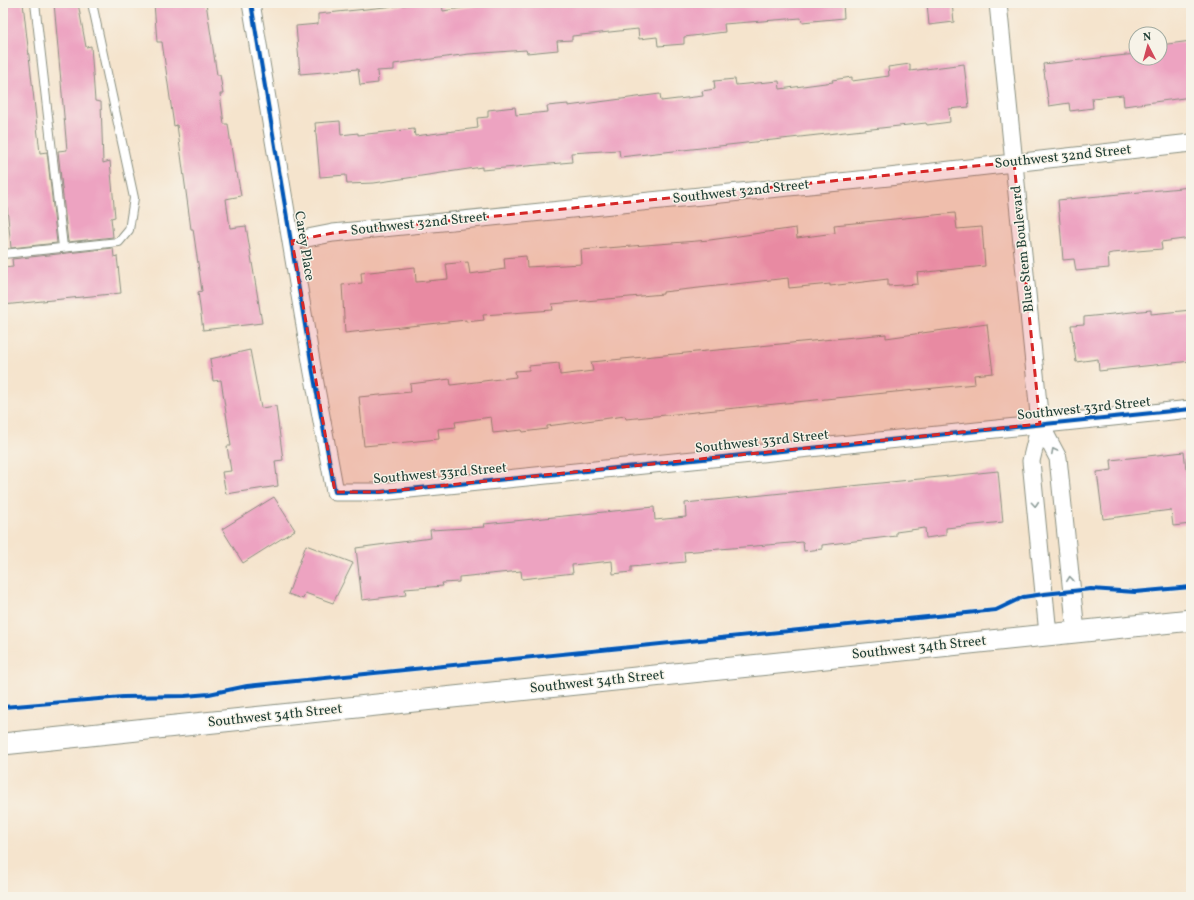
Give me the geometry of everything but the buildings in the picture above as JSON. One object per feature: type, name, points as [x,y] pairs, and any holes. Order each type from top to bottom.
[{"type":"street","name":"Carey Place","points":[[251,3],[325,444],[335,492]]},
{"type":"street","name":"Blue Stem Boulevard","points":[[998,3],[1040,424],[1031,461],[1048,634]]},
{"type":"street","name":"Southwest 32nd Street","points":[[292,241],[333,233],[874,178],[1191,143]]},
{"type":"street","name":"Southwest 33rd Street","points":[[335,492],[380,492],[1191,409]]},
{"type":"street","name":"Blue Stem Boulevard","points":[[1040,424],[1058,458],[1076,632]]},
{"type":"street","name":"Southwest 34th Street","points":[[3,744],[1191,620]]},
{"type":"lane","points":[[35,3],[63,248]]},
{"type":"lane","points":[[3,254],[119,242],[129,230],[134,198],[92,3]]},
{"type":"highlighted area","points":[[1014,162],[1040,424],[380,492],[335,492],[292,241],[333,233]]},
{"type":"cycle path","points":[[251,3],[312,367],[335,492],[380,492],[1191,409]]},
{"type":"cycle path","points":[[3,707],[123,697],[209,694],[247,686],[996,610],[1023,597],[1091,589],[1135,592],[1191,587]]}]
